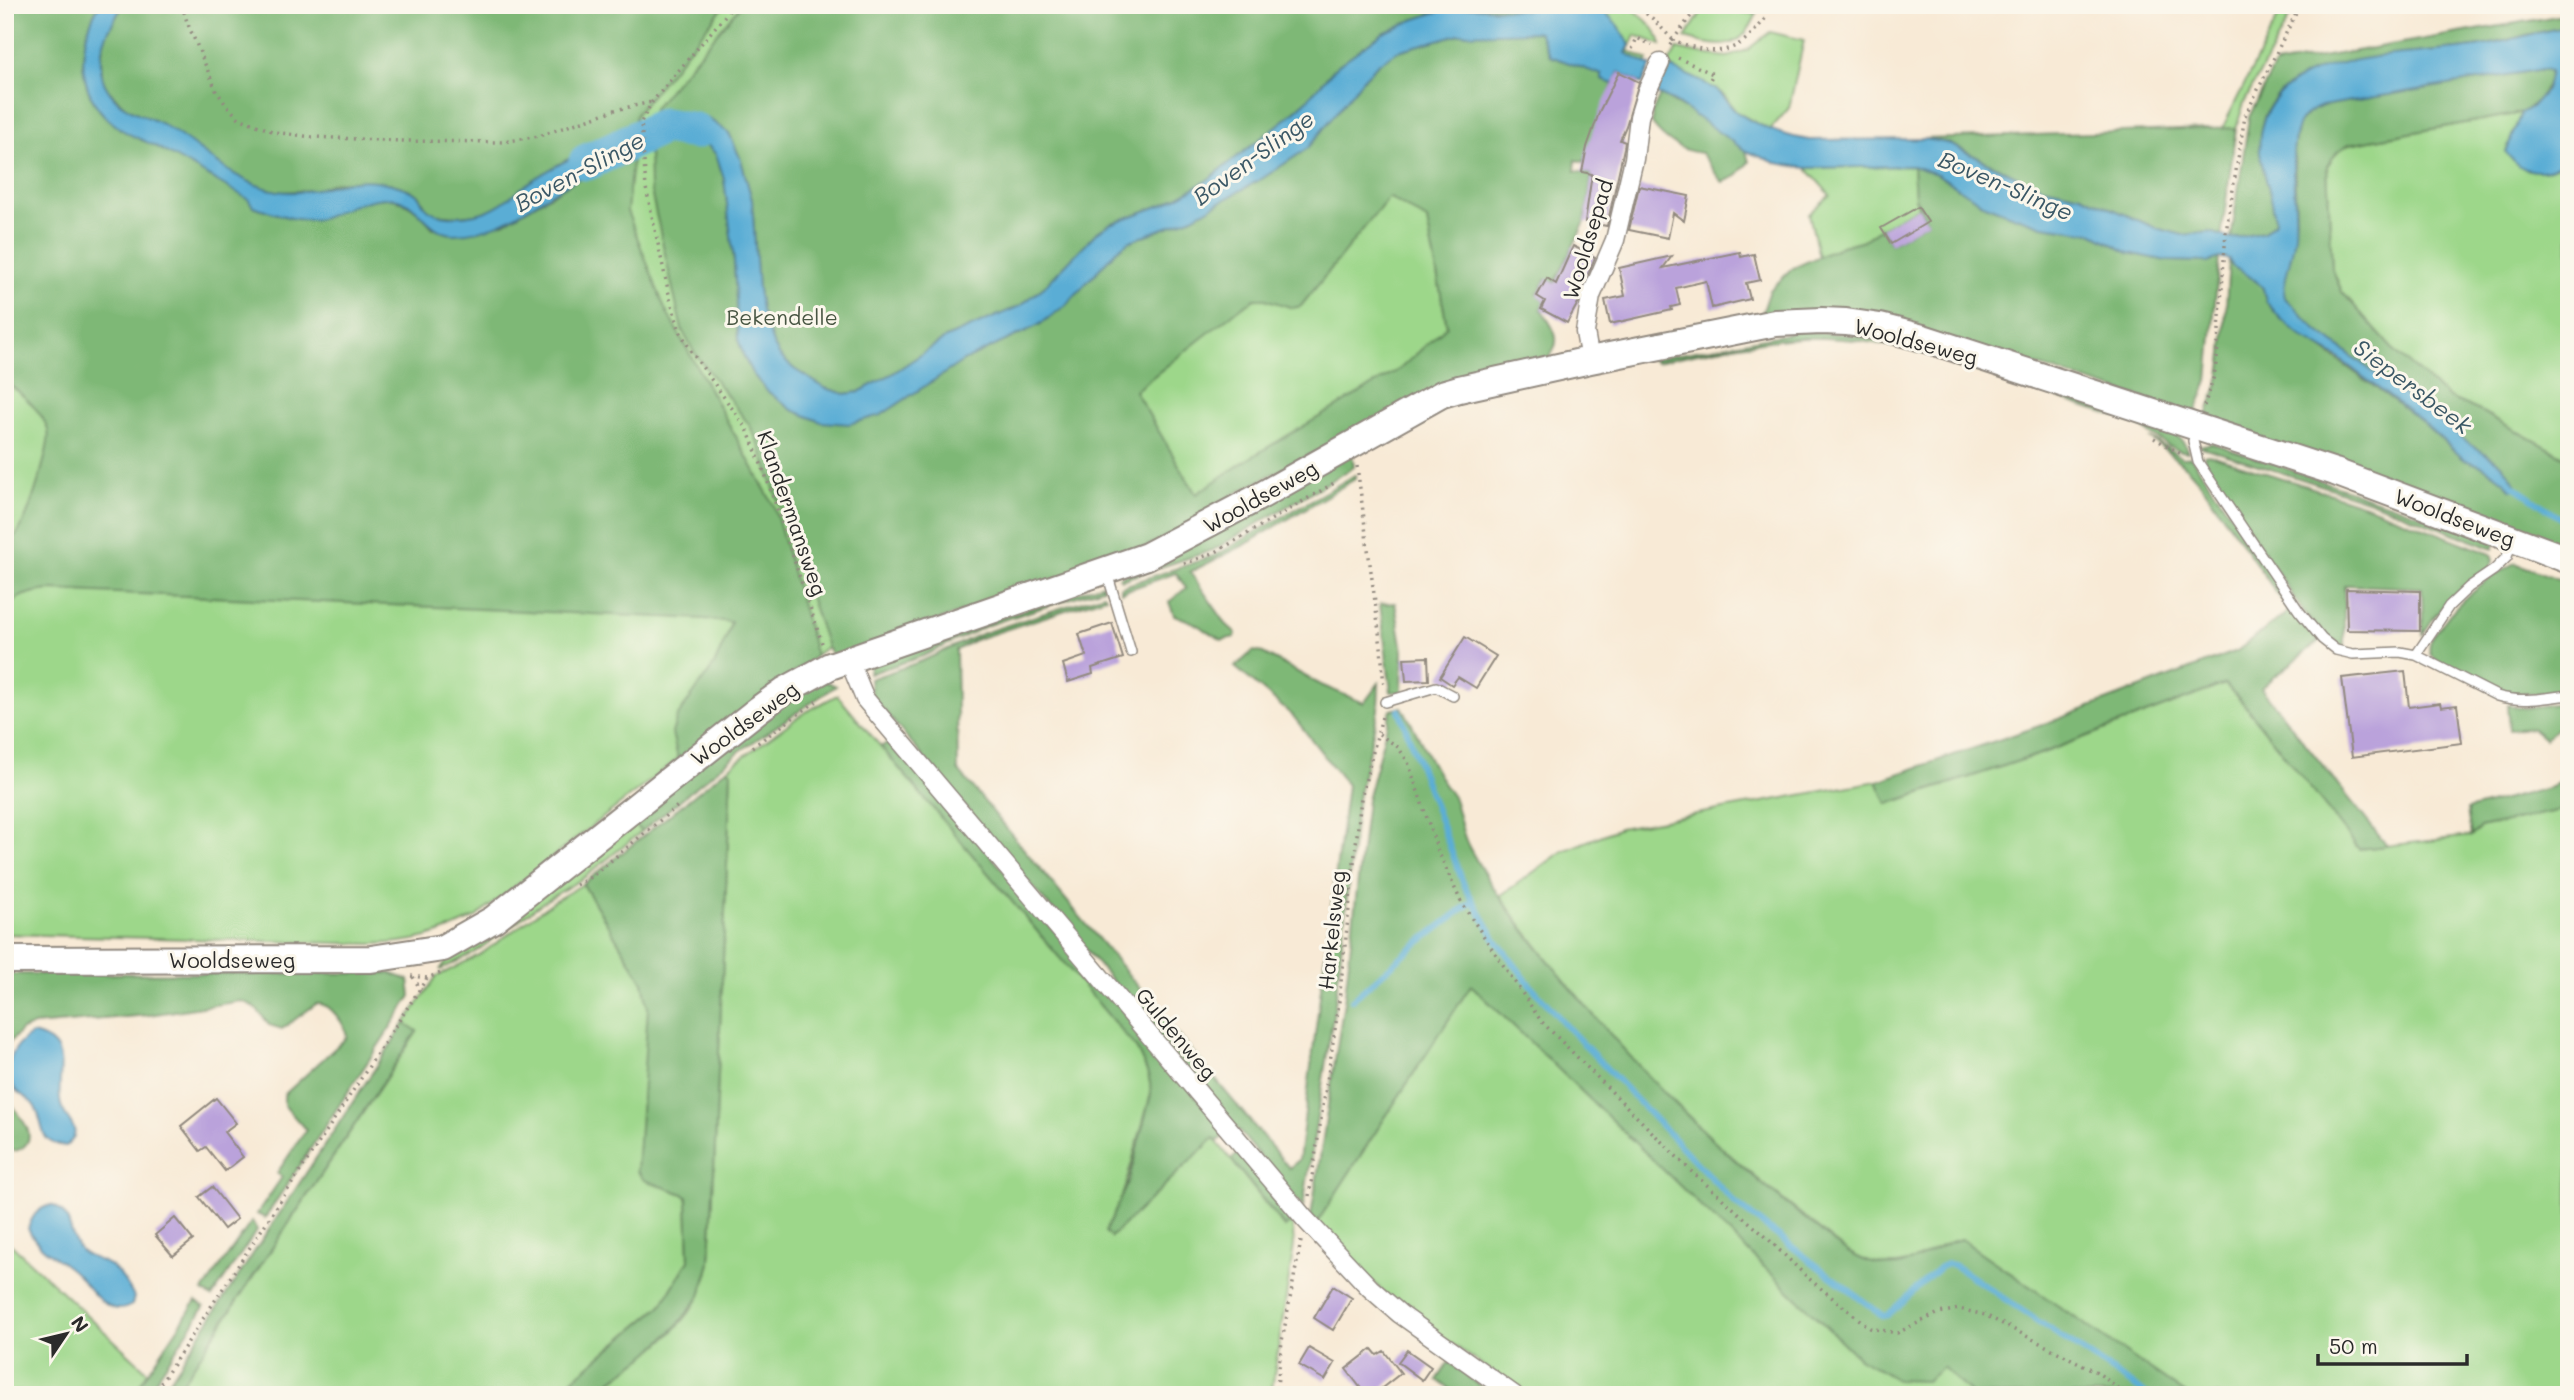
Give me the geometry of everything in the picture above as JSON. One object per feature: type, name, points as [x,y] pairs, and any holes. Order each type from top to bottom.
[{"type":"main road","name":"Wooldseweg","points":[[5,960],[371,959],[443,948],[494,919],[784,691],[839,663],[1106,571],[1170,545],[1442,394],[1590,359],[1775,323],[1846,322],[1923,338],[2196,441],[2335,472],[2569,560]]},
{"type":"street","name":"Wooldsepad","points":[[1590,359],[1585,332],[1591,296],[1615,240],[1634,159],[1639,117],[1660,63]]},
{"type":"street","name":"Guldenweg","points":[[839,663],[865,699],[1305,1219],[1370,1288],[1400,1314],[1514,1395]]},
{"type":"lane","points":[[2196,441],[2198,462],[2299,611],[2322,639],[2336,650],[2353,654],[2400,652],[2416,655],[2497,696],[2510,699],[2527,701],[2569,695]]},
{"type":"lane","points":[[2416,655],[2449,606],[2507,557],[2512,539]]},
{"type":"lane","points":[[1106,571],[1113,587],[1130,652]]},
{"type":"lane","points":[[1385,702],[1436,687],[1454,696]]},
{"type":"path","points":[[182,5],[206,67],[226,105],[239,118],[274,132],[312,137],[503,142],[539,136],[615,110],[652,102]]},
{"type":"path","name":"Klandermansweg","points":[[734,5],[652,102],[641,122],[642,155],[653,224],[680,331],[692,353],[747,429],[767,479],[797,573],[839,663]]},
{"type":"path","points":[[1635,5],[1673,40],[1692,47],[1726,51],[1740,46],[1752,36],[1768,15]]},
{"type":"path","points":[[1660,63],[1699,5]]},
{"type":"path","points":[[2149,435],[2179,454],[2196,441],[2214,376],[2226,232],[2245,116],[2300,5]]},
{"type":"path","name":"Harkelsweg","points":[[1276,1395],[1282,1341],[1305,1219],[1338,1010],[1361,799],[1385,702],[1381,647],[1358,470]]},
{"type":"path","points":[[1379,734],[1398,747],[1408,762],[1438,851],[1462,904],[1541,1021],[1692,1171],[1808,1278],[1870,1328],[1897,1333],[1939,1313],[1959,1309],[1985,1315],[2097,1372],[2126,1395]]},
{"type":"path","points":[[153,1395],[427,978]]},
{"type":"green space","name":"Bekendelle","points":[[5,5],[1627,5],[1653,28],[1661,45],[1635,35],[1629,51],[1648,60],[1640,76],[1306,149],[1427,220],[1447,326],[1400,369],[1245,461],[1197,494],[840,637],[720,726],[476,917],[426,937],[372,944],[5,934]]},
{"type":"green space","points":[[5,5],[99,5],[86,38],[84,72],[95,103],[106,117],[126,132],[249,199],[253,206],[287,216],[322,218],[342,208],[382,198],[402,201],[433,228],[504,223],[576,180],[633,152],[627,211],[665,309],[774,506],[816,656],[678,759],[672,733],[677,717],[714,665],[731,622],[49,590],[18,598],[5,612],[5,542],[17,534],[27,513],[43,465],[48,430],[30,403],[5,381]]},
{"type":"green space","points":[[123,5],[725,5],[636,114],[632,131],[627,130],[563,162],[497,207],[478,214],[457,216],[434,214],[425,207],[420,196],[389,183],[336,182],[315,190],[281,192],[262,188],[228,172],[162,124],[126,108],[107,89],[102,78],[101,57],[105,37]]},
{"type":"green space","points":[[741,5],[1540,5],[1539,8],[1523,10],[1469,7],[1443,10],[1383,33],[1337,66],[1287,118],[1205,182],[1167,203],[1110,224],[1096,233],[1044,287],[1020,306],[946,338],[892,374],[859,392],[845,394],[825,388],[794,369],[780,356],[773,344],[761,310],[752,200],[741,160],[729,133],[706,117],[671,119],[648,127],[649,117],[655,106]]},
{"type":"green space","points":[[2284,5],[2296,5],[2244,103],[2236,128],[2222,129]]},
{"type":"green space","points":[[1703,10],[1757,13],[1751,26],[1737,41],[1719,45],[1685,38]]},
{"type":"green space","points":[[2569,14],[2569,27],[2486,45],[2356,61],[2322,69],[2293,83],[2272,102],[2261,129],[2261,153],[2275,222],[2264,232],[2231,239],[2249,117],[2275,65]]},
{"type":"green space","points":[[1539,31],[1550,56],[1603,75],[1613,84],[1584,162],[1576,160],[1575,171],[1592,174],[1585,222],[1555,283],[1546,279],[1537,295],[1545,301],[1541,309],[1550,322],[1556,340],[1547,359],[1451,381],[1217,503],[1209,514],[1144,548],[833,657],[827,647],[760,447],[750,426],[694,352],[682,330],[650,187],[649,149],[661,142],[685,135],[701,139],[716,154],[724,179],[734,261],[738,339],[752,373],[766,390],[792,410],[881,415],[963,361],[1039,325],[1066,305],[1115,252],[1128,242],[1193,217],[1263,178],[1308,148],[1378,64],[1398,51],[1459,34]],"holes":[[[1389,197],[1427,220],[1447,326],[1400,369],[1245,461],[1196,494],[1135,391],[1255,299],[1265,299],[1293,308],[1301,306]]]},
{"type":"green space","points":[[1770,32],[1804,40],[1789,108],[1770,130],[1736,112],[1725,96],[1716,89],[1667,66],[1677,49],[1728,57],[1747,50]]},
{"type":"green space","points":[[2550,70],[2544,90],[2532,105],[2521,113],[2349,144],[2337,152],[2327,166],[2332,268],[2342,292],[2397,354],[2449,398],[2480,411],[2569,459],[2569,552],[2205,422],[2220,376],[2229,259],[2232,266],[2254,279],[2263,288],[2266,301],[2280,318],[2420,420],[2465,460],[2483,466],[2511,489],[2516,483],[2501,464],[2318,331],[2285,298],[2283,292],[2296,219],[2294,144],[2298,124],[2309,112],[2322,106]]},
{"type":"green space","points":[[1660,95],[1697,116],[1746,151],[1749,162],[1735,177],[1723,182],[1701,153],[1674,144],[1652,124],[1652,113]]},
{"type":"green space","points":[[2521,113],[2506,151],[2512,159],[2536,171],[2553,168],[2569,156],[2569,459],[2480,411],[2449,398],[2397,354],[2342,292],[2332,268],[2327,166],[2337,152],[2349,144]]},
{"type":"green space","points":[[2236,128],[2221,238],[2211,232],[2183,235],[2156,228],[2081,195],[2043,187],[2022,179],[1948,143],[1924,139]]},
{"type":"green space","points":[[1913,166],[1918,207],[1864,240],[1842,246],[1819,257],[1809,214],[1830,195],[1806,168]]},
{"type":"green space","points":[[1913,166],[1937,174],[1985,205],[2043,226],[2092,233],[2129,253],[2167,261],[2209,262],[2219,258],[2208,381],[2195,414],[1950,339],[1761,317],[1770,290],[1793,268],[1842,246],[1864,240],[1881,228],[1891,244],[1927,222],[1915,198]]},
{"type":"green space","points":[[1803,331],[1877,337],[2171,429],[2184,443],[2188,452],[2174,449],[2137,425],[2117,417],[1945,359],[1875,343],[1839,339],[1784,339],[1656,362],[1652,359]]},
{"type":"green space","points":[[2150,438],[2183,458],[2191,457],[2319,641],[2261,688],[2387,846],[2359,849],[2225,684],[2040,754],[1887,804],[1877,781],[2048,723],[2237,651],[2289,611],[2202,485],[2188,469]]},
{"type":"green space","points":[[2212,443],[2496,541],[2493,549],[2370,501],[2199,446]]},
{"type":"green space","points":[[1352,454],[1354,467],[1213,550],[1121,580],[1119,577]]},
{"type":"green space","points":[[2208,454],[2368,506],[2491,554],[2493,561],[2489,569],[2456,593],[2423,634],[2422,588],[2344,585],[2344,647],[2325,636],[2302,610],[2205,462],[2204,455]]},
{"type":"green space","points":[[1355,475],[1355,479],[1246,544],[1190,572],[1227,625],[1236,633],[1235,637],[1222,640],[1192,622],[1174,615],[1169,602],[1186,588],[1176,573],[1121,592],[1121,587],[1216,555]]},
{"type":"green space","points":[[2515,563],[2569,583],[2569,689],[2530,694],[2502,693],[2437,661],[2430,654],[2432,638],[2458,605],[2484,582]]},
{"type":"green space","points":[[1103,584],[1103,588],[988,625],[923,656],[869,674],[871,659]]},
{"type":"green space","points":[[1104,594],[1106,597],[977,639],[956,650],[958,770],[1289,1168],[1299,1160],[1347,785],[1293,716],[1235,667],[1253,651],[1263,653],[1321,685],[1364,703],[1379,683],[1378,710],[1357,803],[1336,997],[1303,1207],[871,695],[870,679],[922,661],[983,633]]},
{"type":"green space","points":[[1395,603],[1403,651],[1402,692],[1391,692],[1380,604]]},
{"type":"green space","points":[[823,680],[836,686],[740,751],[641,832],[631,820],[761,717]]},
{"type":"green space","points":[[2225,684],[2359,849],[2471,836],[2480,828],[2569,808],[2569,1395],[2187,1395],[1961,1239],[1901,1264],[1889,1266],[1866,1261],[1827,1237],[1718,1144],[1678,1106],[1602,1026],[1500,896],[1563,851],[1620,828],[1877,781],[1888,804],[2040,754]]},
{"type":"green space","points":[[837,695],[1137,1049],[1145,1065],[1151,1094],[1111,1236],[1214,1138],[1284,1227],[1292,1221],[1294,1245],[1271,1395],[591,1395],[652,1351],[680,1324],[700,1295],[710,1263],[731,772],[728,768],[802,714]]},
{"type":"green space","points":[[2569,702],[2569,727],[2558,728],[2545,739],[2532,728],[2509,730],[2507,705],[2525,708]]},
{"type":"green space","points":[[1402,707],[1454,799],[1470,849],[1515,918],[1647,1075],[1734,1160],[1835,1243],[1866,1261],[1889,1266],[1901,1264],[1961,1239],[2187,1395],[1972,1395],[1943,1367],[1926,1381],[1897,1380],[1859,1358],[1471,985],[1316,1224],[1311,1216],[1345,995],[1367,800],[1391,710]]},
{"type":"green space","points":[[894,742],[1227,1133],[1217,1142],[1214,1138],[1111,1237],[1105,1232],[1129,1180],[1151,1094],[1145,1065],[1137,1049],[881,747]]},
{"type":"green space","points":[[728,768],[731,772],[710,1263],[700,1296],[677,1326],[649,1353],[591,1395],[554,1395],[661,1306],[689,1260],[687,1197],[644,1180],[637,1171],[648,1008],[643,982],[583,884]]},
{"type":"green space","points":[[2569,776],[2569,808],[2480,828],[2471,836],[2467,810],[2551,787]]},
{"type":"green space","points":[[631,820],[641,832],[585,877],[545,901],[474,953],[440,970],[450,956]]},
{"type":"green space","points":[[583,884],[643,982],[647,993],[683,1194],[687,1197],[689,1260],[661,1306],[554,1395],[174,1395],[417,1032],[405,1023],[436,977],[481,954],[554,901]]},
{"type":"green space","points":[[390,973],[409,980],[411,996],[265,1218],[257,1214],[282,1177],[277,1173],[306,1130],[284,1105],[284,1095],[347,1037],[332,1010],[316,1004],[282,1029],[269,1025],[254,1007],[241,1001],[149,1015],[34,1025],[22,1030],[5,1047],[5,974]]},
{"type":"green space","points":[[1471,985],[1859,1358],[1943,1367],[1972,1395],[1525,1395],[1387,1296],[1316,1224]]},
{"type":"green space","points":[[405,1023],[417,1031],[174,1395],[160,1395]]},
{"type":"green space","points":[[5,1094],[24,1121],[29,1136],[22,1148],[16,1151],[5,1149]]},
{"type":"green space","points":[[1242,1151],[1282,1200],[1292,1221],[1285,1227],[1231,1159]]},
{"type":"green space","points":[[252,1221],[257,1230],[212,1297],[203,1291]]},
{"type":"green space","points":[[5,1239],[148,1372],[133,1395],[5,1395]]},
{"type":"green space","points":[[196,1301],[204,1307],[146,1395],[133,1395]]},
{"type":"green space","points":[[1449,1362],[1492,1395],[1458,1395],[1437,1380]]},
{"type":"water","points":[[99,5],[123,5],[108,31],[102,49],[103,79],[112,95],[131,110],[178,134],[232,173],[262,187],[291,192],[352,181],[377,181],[412,192],[435,213],[463,216],[492,209],[545,172],[627,130],[632,131],[633,152],[571,182],[506,221],[469,233],[455,234],[436,228],[398,199],[363,202],[317,219],[280,215],[253,206],[248,199],[126,132],[106,117],[95,103],[84,72],[86,38]]},
{"type":"water","points":[[1553,5],[1590,7],[1615,22],[1630,45],[1626,53],[1651,66],[1642,84],[1619,72],[1613,84],[1602,80],[1602,75],[1550,56],[1539,32],[1459,34],[1398,51],[1378,64],[1363,79],[1308,148],[1263,178],[1193,217],[1128,242],[1115,252],[1066,305],[1039,325],[963,361],[881,415],[849,424],[821,422],[792,410],[766,390],[752,373],[744,357],[738,339],[734,261],[724,179],[716,154],[701,139],[685,135],[661,142],[649,149],[648,127],[671,119],[697,115],[706,117],[729,133],[741,160],[752,200],[761,310],[773,344],[780,356],[794,369],[825,388],[845,394],[859,392],[892,374],[946,338],[1020,306],[1044,287],[1096,233],[1110,224],[1167,203],[1205,182],[1287,118],[1337,66],[1383,33],[1443,10],[1469,7],[1523,10]]},
{"type":"water","points":[[2569,27],[2569,89],[2555,109],[2559,113],[2569,113],[2569,156],[2553,168],[2536,171],[2528,169],[2512,160],[2506,152],[2521,113],[2531,107],[2546,90],[2550,71],[2543,69],[2322,106],[2299,122],[2293,150],[2296,222],[2285,298],[2318,331],[2501,464],[2518,489],[2511,489],[2483,466],[2465,460],[2420,420],[2337,357],[2302,337],[2280,318],[2266,301],[2263,288],[2254,279],[2232,266],[2229,259],[2219,258],[2209,262],[2167,261],[2129,253],[2092,233],[2043,226],[1985,205],[1937,174],[1913,166],[1806,168],[1776,163],[1746,151],[1675,102],[1653,92],[1665,66],[1715,89],[1738,113],[1754,123],[1781,133],[1809,140],[1924,139],[1947,143],[2022,179],[2043,187],[2081,195],[2156,228],[2183,235],[2211,232],[2231,239],[2264,232],[2275,222],[2260,153],[2261,129],[2273,101],[2295,82],[2323,68],[2356,60],[2486,45]]},
{"type":"water","points":[[32,1034],[45,1038],[58,1051],[61,1107],[74,1129],[72,1140],[66,1146],[46,1137],[35,1107],[15,1089],[11,1081],[9,1065],[14,1051]]},
{"type":"water","points":[[51,1205],[63,1212],[80,1250],[118,1273],[134,1297],[132,1305],[119,1309],[105,1304],[75,1273],[32,1236],[28,1228],[32,1219],[42,1208]]},
{"type":"building","points":[[1619,72],[1639,82],[1620,140],[1625,142],[1607,226],[1585,222],[1592,174],[1582,172],[1587,147],[1600,110]]},
{"type":"building","points":[[1639,186],[1689,196],[1684,221],[1673,213],[1668,238],[1629,230]]},
{"type":"building","points":[[1918,207],[1928,222],[1891,244],[1881,228]]},
{"type":"building","points":[[1573,246],[1595,257],[1578,303],[1567,323],[1541,309],[1545,301],[1537,296],[1547,278],[1556,284]]},
{"type":"building","points":[[1740,252],[1741,257],[1754,254],[1760,280],[1746,283],[1750,299],[1712,308],[1706,281],[1676,288],[1680,305],[1671,307],[1672,310],[1610,324],[1605,300],[1625,296],[1619,268],[1672,256],[1663,268]]},
{"type":"building","points":[[2346,589],[2420,591],[2420,631],[2347,630]]},
{"type":"building","points":[[1112,623],[1123,658],[1092,668],[1093,674],[1068,682],[1063,664],[1086,656],[1079,634]]},
{"type":"building","points":[[1465,637],[1496,656],[1476,688],[1458,677],[1452,685],[1440,677]]},
{"type":"building","points":[[1428,657],[1429,680],[1406,681],[1404,658]]},
{"type":"building","points":[[2405,671],[2409,707],[2440,703],[2441,707],[2457,705],[2462,743],[2352,757],[2342,678]]},
{"type":"building","points":[[216,1098],[236,1123],[224,1132],[243,1157],[225,1171],[206,1147],[200,1151],[181,1126]]},
{"type":"building","points":[[212,1187],[237,1219],[224,1229],[199,1197]]},
{"type":"building","points":[[175,1218],[193,1240],[173,1256],[155,1235]]},
{"type":"building","points":[[1333,1286],[1352,1298],[1333,1330],[1314,1318]]},
{"type":"building","points":[[1309,1348],[1335,1363],[1325,1380],[1299,1365]]},
{"type":"building","points":[[1372,1349],[1377,1355],[1384,1351],[1401,1373],[1373,1395],[1366,1395],[1346,1369]]},
{"type":"building","points":[[1407,1350],[1431,1367],[1422,1380],[1398,1362]]},
{"type":"waterway","name":"Boven-Slinge","points":[[587,162],[664,126],[695,131]]},
{"type":"waterway","name":"Siepersbeek","points":[[2513,485],[2569,524]]},
{"type":"waterway","points":[[1399,710],[1464,885],[1496,940],[1570,1030],[1736,1204],[1883,1316],[1888,1315],[1940,1267],[1954,1265],[2148,1395]]},
{"type":"waterway","points":[[1352,1000],[1409,950],[1473,901]]}]
